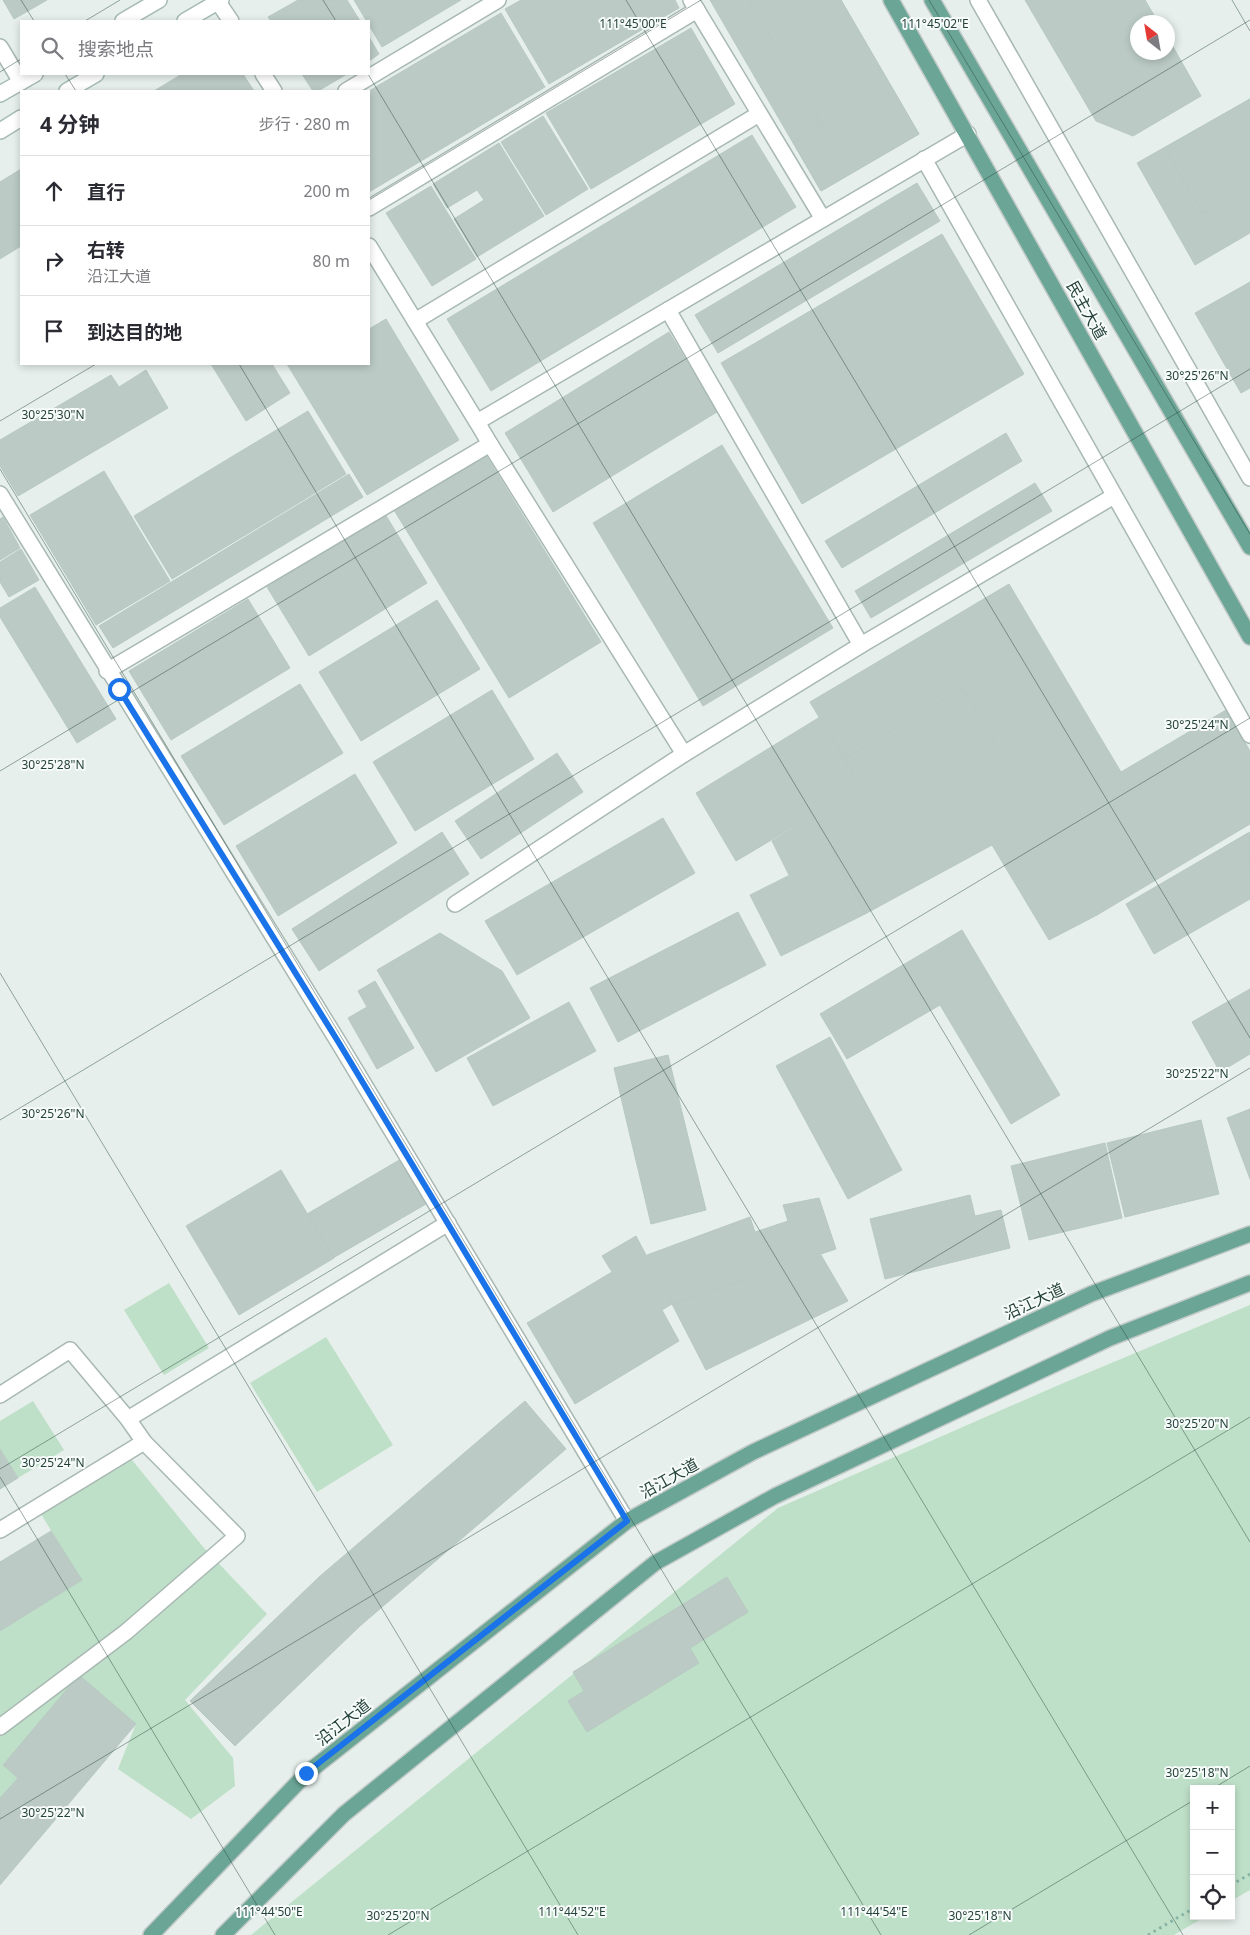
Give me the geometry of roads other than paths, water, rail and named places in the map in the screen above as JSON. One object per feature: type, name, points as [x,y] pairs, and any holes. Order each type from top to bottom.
[{"type":"main road","name":"民主大道","points":[[891,0],[1250,637]]},
{"type":"main road","name":"民主大道","points":[[932,0],[1250,547]]},
{"type":"main road","name":"沿江大道","points":[[152,1935],[306,1773],[627,1521],[752,1452],[1082,1298],[1250,1234]]},
{"type":"main road","points":[[223,1935],[344,1814],[654,1564],[801,1483],[1110,1338],[1250,1283]]},
{"type":"street","points":[[125,20],[159,0]]},
{"type":"street","points":[[348,90],[498,0]]},
{"type":"street","points":[[978,0],[1250,478]]},
{"type":"street","points":[[187,20],[220,1],[230,20]]},
{"type":"street","points":[[370,207],[694,5],[823,219]]},
{"type":"street","points":[[0,47],[21,82]]},
{"type":"street","points":[[0,94],[32,75]]},
{"type":"street","points":[[68,90],[94,75]]},
{"type":"street","points":[[264,75],[273,90]]},
{"type":"street","points":[[414,321],[759,114]]},
{"type":"street","points":[[0,131],[20,119]]},
{"type":"street","points":[[477,422],[968,134]]},
{"type":"street","points":[[924,159],[1250,735]]},
{"type":"street","points":[[370,248],[684,754]]},
{"type":"street","points":[[668,310],[861,645]]},
{"type":"street","points":[[108,671],[490,444]]},
{"type":"street","points":[[0,494],[448,1223],[627,1521]]},
{"type":"street","points":[[455,904],[684,754],[861,645],[1114,496]]},
{"type":"street","points":[[128,1419],[448,1223]]},
{"type":"street","points":[[0,1395],[70,1350],[128,1419],[144,1442],[237,1536],[126,1632],[0,1727]]},
{"type":"street","points":[[0,1530],[144,1442]]}]
